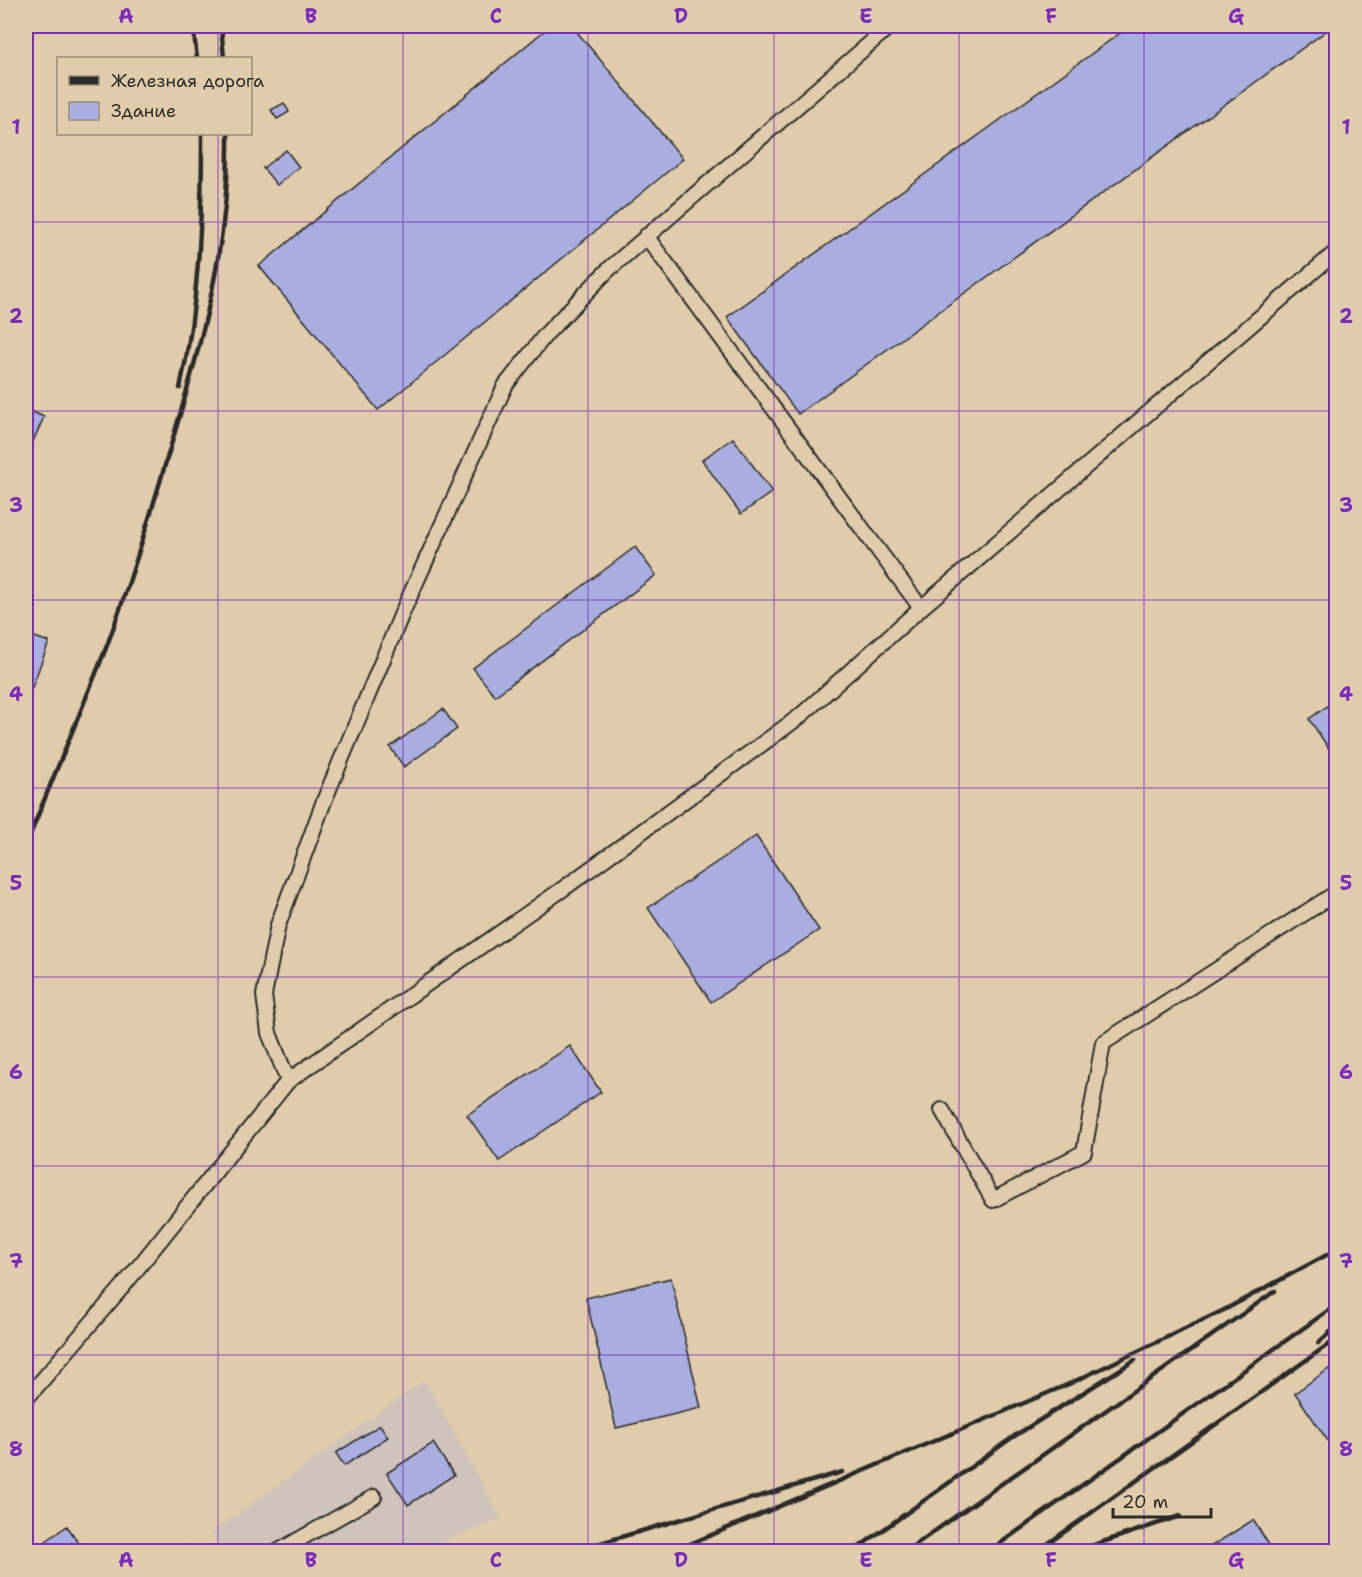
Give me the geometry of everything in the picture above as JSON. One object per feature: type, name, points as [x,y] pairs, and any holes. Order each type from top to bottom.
[{"type":"lane","points":[[288,1081],[269,1033],[264,995],[278,925],[324,801],[403,611],[505,386],[554,326],[608,270],[890,26]]},
{"type":"lane","points":[[646,236],[921,608]]},
{"type":"lane","points":[[26,1399],[124,1285],[288,1081],[567,886],[799,717],[921,608],[1336,252]]},
{"type":"lane","points":[[942,1110],[993,1200],[1084,1152],[1103,1043],[1336,893]]},
{"type":"lane","points":[[277,1551],[374,1497]]},
{"type":"shaded area","points":[[425,1380],[501,1519],[416,1551],[224,1551],[211,1533]]},
{"type":"building","points":[[550,26],[572,26],[683,159],[378,410],[259,266]]},
{"type":"building","points":[[1130,26],[1333,26],[798,414],[727,317]]},
{"type":"building","points":[[284,103],[289,112],[277,119],[271,110]]},
{"type":"building","points":[[286,150],[299,167],[277,185],[263,168]]},
{"type":"building","points":[[26,409],[44,417],[27,455],[26,454]]},
{"type":"building","points":[[733,438],[772,492],[741,514],[702,460]]},
{"type":"building","points":[[635,547],[656,575],[495,696],[473,668]]},
{"type":"building","points":[[26,634],[49,642],[28,698],[26,697]]},
{"type":"building","points":[[1336,700],[1336,759],[1309,719]]},
{"type":"building","points":[[443,709],[457,729],[404,767],[390,747]]},
{"type":"building","points":[[756,836],[819,930],[711,1002],[648,908]]},
{"type":"building","points":[[570,1046],[601,1092],[499,1161],[467,1115]]},
{"type":"building","points":[[671,1278],[701,1408],[616,1428],[586,1298]]},
{"type":"building","points":[[1336,1364],[1336,1444],[1332,1447],[1295,1393]]},
{"type":"building","points":[[380,1425],[388,1437],[344,1466],[336,1453]]},
{"type":"building","points":[[433,1443],[454,1475],[408,1505],[387,1473]]},
{"type":"building","points":[[1253,1520],[1273,1551],[1202,1552]]},
{"type":"building","points":[[67,1526],[85,1552],[31,1552]]},
{"type":"building","points":[[185,1545],[190,1552],[176,1552]]},
{"type":"railway","points":[[193,26],[197,57]]},
{"type":"railway","points":[[221,26],[224,57]]},
{"type":"railway","points":[[180,388],[191,325],[198,261],[202,135]]},
{"type":"railway","points":[[26,845],[115,623],[182,406],[203,330],[219,252],[227,174],[228,135]]},
{"type":"railway","points":[[671,1552],[1069,1384],[1224,1310],[1336,1250]]},
{"type":"railway","points":[[905,1552],[1275,1291]]},
{"type":"railway","points":[[988,1552],[1336,1305]]},
{"type":"railway","points":[[1318,1343],[1336,1327]]},
{"type":"railway","points":[[1036,1552],[1336,1339]]},
{"type":"railway","points":[[852,1552],[1013,1437],[1135,1360]]},
{"type":"railway","points":[[570,1552],[842,1472]]},
{"type":"railway","points":[[1073,1552],[1180,1516]]}]
